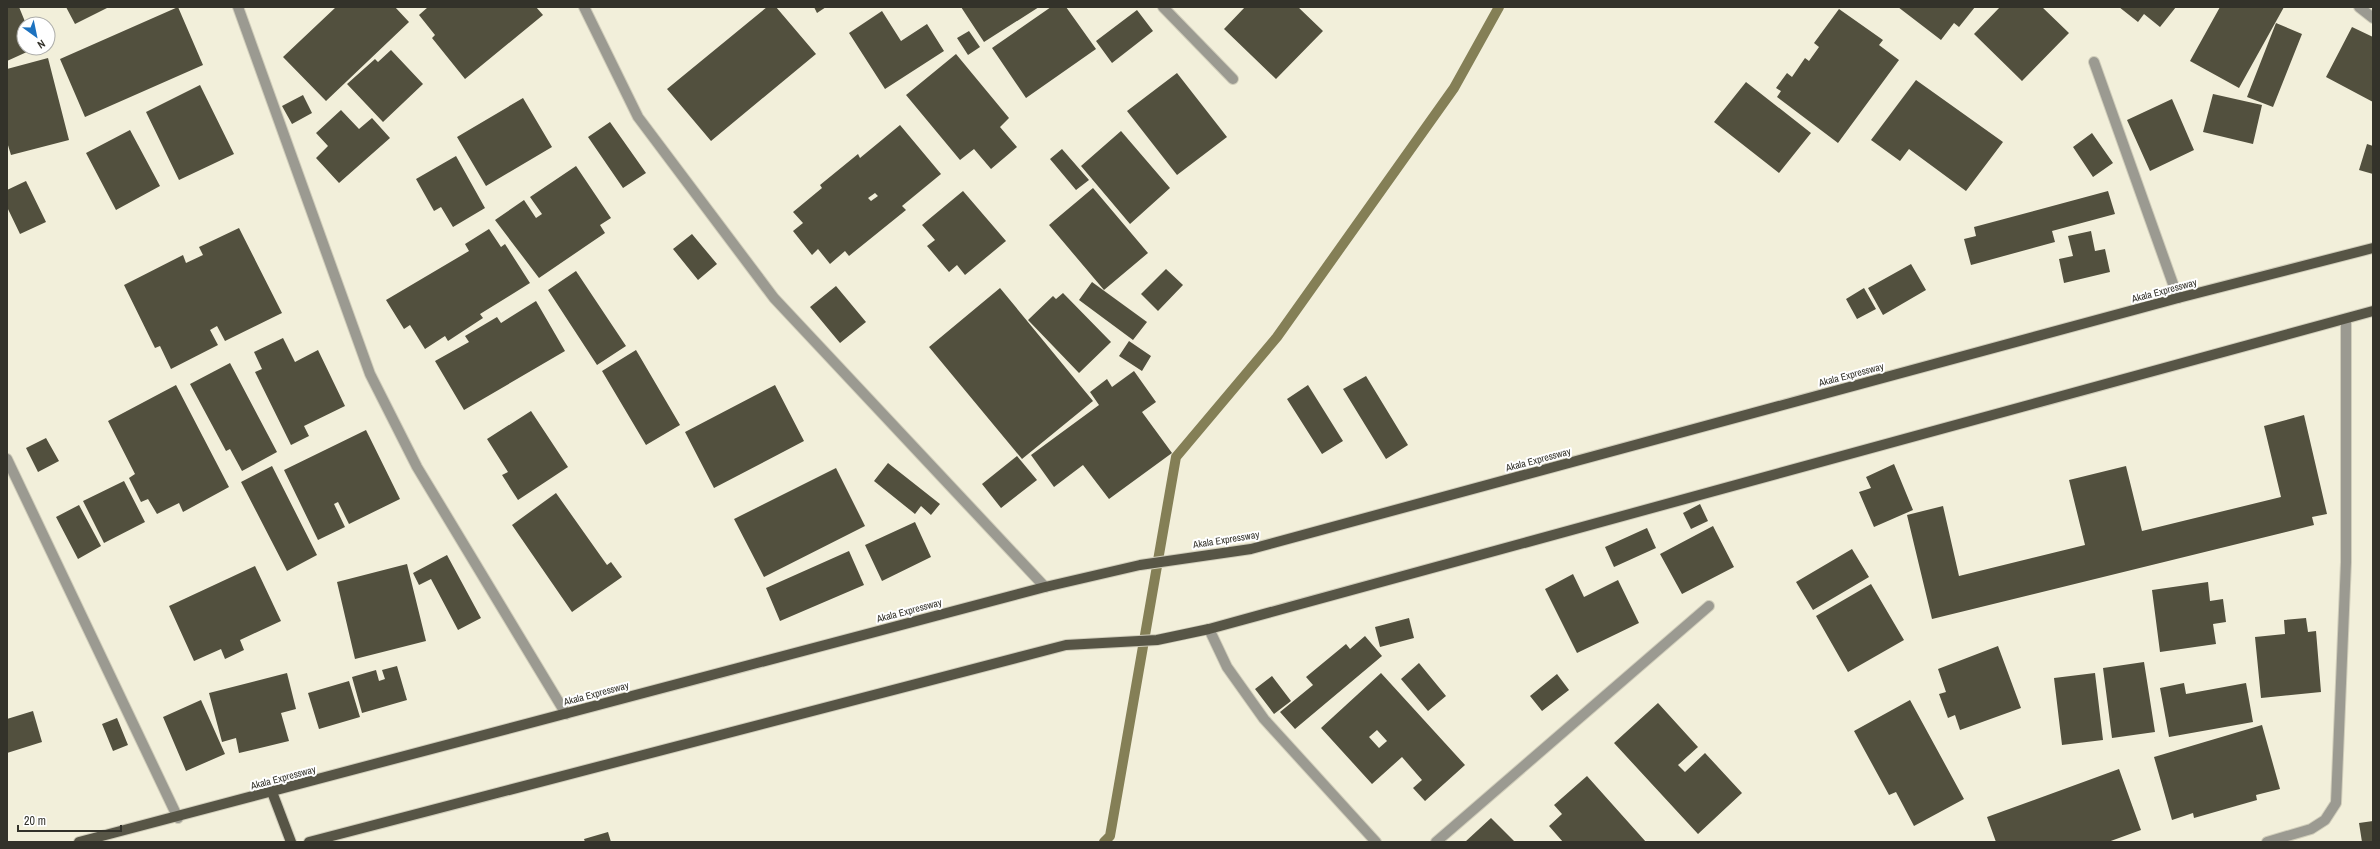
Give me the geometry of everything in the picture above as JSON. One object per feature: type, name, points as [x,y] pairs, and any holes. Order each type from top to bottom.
[{"type":"main road","name":"Akala Expressway","points":[[79,842],[178,818],[1045,587],[1140,565],[1251,549],[2178,298],[2373,248]]},
{"type":"main road","points":[[309,842],[1066,645],[1157,640],[1208,629],[2373,311]]},
{"type":"main road","points":[[272,792],[290,842]]},
{"type":"street","points":[[238,7],[370,374],[417,467],[566,714]]},
{"type":"street","points":[[584,7],[638,117],[774,298],[1045,587]]},
{"type":"street","points":[[1163,7],[1233,79]]},
{"type":"street","points":[[2359,7],[2373,18]]},
{"type":"street","points":[[2094,62],[2178,298]]},
{"type":"street","points":[[2267,842],[2311,829],[2325,820],[2336,803],[2346,562],[2346,319]]},
{"type":"street","points":[[7,459],[178,818]]},
{"type":"street","points":[[1436,842],[1709,606]]},
{"type":"street","points":[[1208,629],[1227,666],[1264,718],[1376,842]]},
{"type":"building","points":[[7,7],[19,7],[23,16],[16,16],[16,56],[18,56],[7,61]]},
{"type":"building","points":[[66,7],[109,7],[75,24]]},
{"type":"building","points":[[178,7],[203,65],[85,117],[60,59]]},
{"type":"building","points":[[336,7],[395,7],[409,22],[326,101],[283,57]]},
{"type":"building","points":[[428,7],[536,7],[543,15],[465,79],[432,38],[435,35],[419,15]]},
{"type":"building","points":[[767,7],[776,7],[816,54],[711,141],[667,89]]},
{"type":"building","points":[[814,7],[826,7],[817,13]]},
{"type":"building","points":[[961,7],[1039,7],[984,42]]},
{"type":"building","points":[[1051,7],[1066,7],[1096,49],[1026,98],[992,48]]},
{"type":"building","points":[[1245,7],[1298,7],[1323,31],[1276,79],[1224,29]]},
{"type":"building","points":[[1898,7],[1975,7],[1959,27],[1954,23],[1941,40]]},
{"type":"building","points":[[2000,7],[2042,7],[2069,33],[2022,81],[1974,34]]},
{"type":"building","points":[[2119,7],[2176,7],[2160,27],[2144,14],[2138,22]]},
{"type":"building","points":[[2220,7],[2284,7],[2239,88],[2190,61]]},
{"type":"building","points":[[1839,9],[1883,40],[1879,45],[1899,60],[1838,143],[1777,97],[1781,91],[1776,88],[1787,73],[1792,77],[1805,58],[1809,61],[1819,47],[1814,43]]},
{"type":"building","points":[[1137,10],[1153,31],[1112,63],[1096,41]]},
{"type":"building","points":[[882,11],[901,41],[927,24],[944,51],[885,89],[849,33]]},
{"type":"building","points":[[2276,23],[2302,34],[2273,107],[2247,97]]},
{"type":"building","points":[[2352,27],[2373,37],[2373,102],[2326,77]]},
{"type":"building","points":[[969,31],[980,47],[968,55],[957,38]]},
{"type":"building","points":[[391,50],[423,84],[383,122],[347,84],[375,59],[378,62]]},
{"type":"building","points":[[956,54],[1009,118],[1000,127],[1017,147],[991,169],[974,149],[960,160],[906,95]]},
{"type":"building","points":[[48,58],[69,140],[11,155],[7,142],[7,69]]},
{"type":"building","points":[[1177,73],[1227,137],[1177,175],[1127,111]]},
{"type":"building","points":[[1916,80],[2003,142],[1966,191],[1909,149],[1900,161],[1871,140]]},
{"type":"building","points":[[1746,82],[1811,133],[1779,173],[1714,122]]},
{"type":"building","points":[[200,85],[234,154],[179,180],[146,112]]},
{"type":"building","points":[[2213,94],[2262,105],[2253,144],[2203,132]]},
{"type":"building","points":[[303,95],[312,113],[292,124],[282,106]]},
{"type":"building","points":[[523,98],[552,147],[486,186],[457,137]]},
{"type":"building","points":[[2172,99],[2194,150],[2150,171],[2127,120]]},
{"type":"building","points":[[341,110],[359,129],[372,118],[390,138],[339,183],[316,158],[328,146],[316,133]]},
{"type":"building","points":[[610,122],[646,173],[623,188],[588,137]]},
{"type":"building","points":[[900,125],[941,174],[902,206],[906,210],[849,256],[845,251],[830,264],[818,249],[812,255],[793,231],[803,223],[793,212],[822,188],[820,185],[858,154],[860,158]],"holes":[[[875,193],[878,196],[871,201],[868,198]]]},
{"type":"building","points":[[130,130],[160,186],[116,210],[86,153]]},
{"type":"building","points":[[1121,131],[1170,188],[1130,224],[1081,166]]},
{"type":"building","points":[[2092,133],[2113,163],[2093,177],[2073,147]]},
{"type":"building","points":[[2367,144],[2373,146],[2373,174],[2359,170]]},
{"type":"building","points":[[1062,149],[1089,180],[1076,190],[1050,159]]},
{"type":"building","points":[[456,156],[485,208],[453,227],[441,207],[434,211],[416,179]]},
{"type":"building","points":[[576,166],[611,218],[600,225],[605,233],[539,278],[495,220],[524,200],[536,218],[542,214],[530,197]]},
{"type":"building","points":[[26,181],[46,222],[20,234],[7,207],[7,190]]},
{"type":"building","points":[[1093,188],[1148,253],[1104,290],[1049,225]]},
{"type":"building","points":[[963,191],[1006,241],[965,275],[957,265],[949,272],[927,246],[935,240],[922,225]]},
{"type":"building","points":[[2108,191],[2115,214],[2052,231],[2055,242],[1971,265],[1964,239],[1976,236],[1974,227]]},
{"type":"building","points":[[239,228],[282,313],[225,341],[217,326],[210,330],[218,345],[171,369],[160,346],[155,348],[124,285],[183,255],[186,263],[203,255],[199,247]]},
{"type":"building","points":[[489,229],[501,247],[505,244],[530,283],[480,314],[483,318],[448,341],[445,336],[425,349],[410,325],[404,329],[386,300],[469,251],[465,244]]},
{"type":"building","points":[[2091,231],[2095,251],[2105,249],[2110,272],[2064,283],[2059,259],[2073,256],[2068,236]]},
{"type":"building","points":[[692,234],[717,264],[698,280],[673,249]]},
{"type":"building","points":[[1911,264],[1926,290],[1883,315],[1868,288]]},
{"type":"building","points":[[1166,269],[1183,285],[1158,311],[1141,294]]},
{"type":"building","points":[[576,271],[626,346],[597,365],[548,290]]},
{"type":"building","points":[[1092,282],[1147,322],[1133,340],[1079,300]]},
{"type":"building","points":[[836,286],[866,322],[840,343],[810,307]]},
{"type":"building","points":[[1000,288],[1093,401],[1022,459],[929,347]]},
{"type":"building","points":[[1864,288],[1876,309],[1857,319],[1846,299]]},
{"type":"building","points":[[1063,293],[1111,342],[1079,373],[1028,320],[1053,296],[1056,299]]},
{"type":"building","points":[[536,301],[565,351],[464,410],[435,361],[469,342],[465,336],[497,317],[501,323]]},
{"type":"building","points":[[283,338],[295,362],[318,350],[345,406],[304,426],[309,436],[291,445],[255,372],[262,369],[254,352]]},
{"type":"building","points":[[1129,341],[1151,356],[1142,371],[1119,356]]},
{"type":"building","points":[[636,350],[680,425],[646,445],[602,371]]},
{"type":"building","points":[[230,363],[277,452],[242,471],[230,449],[226,451],[190,384]]},
{"type":"building","points":[[1134,371],[1156,402],[1142,412],[1172,453],[1109,499],[1083,465],[1054,487],[1031,455],[1099,405],[1090,392],[1107,379],[1112,387]]},
{"type":"building","points":[[1366,376],[1408,445],[1386,459],[1343,389]]},
{"type":"building","points":[[176,385],[229,487],[183,512],[179,503],[157,514],[148,499],[141,502],[129,478],[135,474],[108,421]]},
{"type":"building","points":[[775,385],[804,441],[714,488],[685,432]]},
{"type":"building","points":[[1308,385],[1343,441],[1322,454],[1287,399]]},
{"type":"building","points":[[531,411],[568,467],[518,500],[502,475],[508,472],[487,439]]},
{"type":"building","points":[[2304,415],[2327,514],[2312,517],[2314,525],[1932,619],[1907,515],[1943,506],[1959,576],[2085,545],[2069,480],[2126,466],[2142,531],[2281,497],[2264,426]]},
{"type":"building","points":[[366,430],[400,499],[349,524],[338,502],[334,504],[345,527],[318,540],[284,470]]},
{"type":"building","points":[[46,438],[59,461],[38,472],[26,448]]},
{"type":"building","points":[[1017,456],[1037,480],[1001,508],[982,484]]},
{"type":"building","points":[[888,463],[940,504],[931,515],[921,506],[915,514],[874,481]]},
{"type":"building","points":[[1894,464],[1913,510],[1874,527],[1859,492],[1871,488],[1866,477]]},
{"type":"building","points":[[272,466],[317,555],[287,571],[241,482]]},
{"type":"building","points":[[836,468],[865,526],[764,577],[734,519]]},
{"type":"building","points":[[124,481],[145,522],[104,543],[83,501]]},
{"type":"building","points":[[556,493],[607,565],[611,562],[622,577],[572,612],[512,525]]},
{"type":"building","points":[[1700,504],[1708,521],[1691,529],[1683,513]]},
{"type":"building","points":[[79,505],[101,546],[78,559],[56,517]]},
{"type":"building","points":[[915,522],[931,557],[882,581],[865,545]]},
{"type":"building","points":[[1713,526],[1734,567],[1682,594],[1660,554]]},
{"type":"building","points":[[1647,528],[1656,548],[1614,567],[1605,547]]},
{"type":"building","points":[[1852,549],[1869,577],[1813,610],[1796,582]]},
{"type":"building","points":[[849,551],[864,585],[780,621],[766,588]]},
{"type":"building","points":[[447,555],[481,618],[458,630],[431,579],[419,585],[413,573]]},
{"type":"building","points":[[407,564],[426,641],[355,659],[337,582]]},
{"type":"building","points":[[255,566],[281,621],[240,640],[244,650],[225,659],[221,649],[194,661],[169,606]]},
{"type":"building","points":[[1573,574],[1584,597],[1618,580],[1639,623],[1577,653],[1545,589]]},
{"type":"building","points":[[2208,582],[2210,601],[2223,599],[2226,622],[2213,624],[2216,644],[2160,652],[2152,590]]},
{"type":"building","points":[[1871,584],[1904,640],[1848,672],[1816,616]]},
{"type":"building","points":[[1409,618],[1414,638],[1380,647],[1375,627]]},
{"type":"building","points":[[2306,618],[2308,632],[2316,631],[2321,692],[2261,698],[2255,637],[2285,634],[2284,620]]},
{"type":"building","points":[[1365,636],[1382,656],[1295,729],[1280,712],[1313,685],[1306,677],[1346,644],[1350,649]]},
{"type":"building","points":[[1998,646],[2021,708],[1960,730],[1955,715],[1948,718],[1939,694],[1946,692],[1938,669]]},
{"type":"building","points":[[2144,662],[2155,732],[2112,738],[2103,668]]},
{"type":"building","points":[[1419,663],[1446,696],[1428,711],[1401,679]]},
{"type":"building","points":[[397,666],[407,700],[362,713],[352,677],[376,670],[379,681],[385,679],[382,670]]},
{"type":"building","points":[[287,673],[296,709],[281,713],[289,741],[239,753],[236,738],[222,742],[209,693]]},
{"type":"building","points":[[1381,673],[1465,765],[1425,801],[1413,788],[1422,780],[1402,757],[1372,784],[1321,728]],"holes":[[[1377,730],[1387,741],[1379,748],[1369,737]]]},
{"type":"building","points":[[2095,673],[2103,740],[2062,745],[2054,678]]},
{"type":"building","points":[[1557,674],[1569,690],[1542,711],[1530,696]]},
{"type":"building","points":[[1272,676],[1291,701],[1274,714],[1255,689]]},
{"type":"building","points":[[349,681],[360,717],[319,729],[308,693]]},
{"type":"building","points":[[2184,683],[2186,694],[2246,683],[2253,722],[2169,737],[2160,688]]},
{"type":"building","points":[[201,700],[225,754],[186,771],[163,717]]},
{"type":"building","points":[[1910,700],[1964,799],[1914,826],[1896,792],[1889,795],[1854,731]]},
{"type":"building","points":[[1658,703],[1698,747],[1678,765],[1685,772],[1705,753],[1742,793],[1698,834],[1614,743]]},
{"type":"building","points":[[33,711],[42,742],[7,753],[7,719]]},
{"type":"building","points":[[117,718],[128,745],[113,751],[102,724]]},
{"type":"building","points":[[2262,725],[2280,789],[2256,795],[2257,800],[2194,818],[2193,813],[2172,820],[2154,757]]},
{"type":"building","points":[[2119,769],[2141,830],[2108,842],[1996,842],[1987,817]]},
{"type":"building","points":[[1587,776],[1646,842],[1563,842],[1549,826],[1562,814],[1554,805]]},
{"type":"building","points":[[1491,818],[1515,842],[1465,842]]},
{"type":"building","points":[[2373,821],[2373,842],[2362,842],[2359,823]]},
{"type":"building","points":[[608,832],[611,842],[585,842],[584,839]]},
{"type":"waterway","points":[[1104,842],[1110,836],[1176,457],[1277,337],[1454,88],[1499,7]]}]
